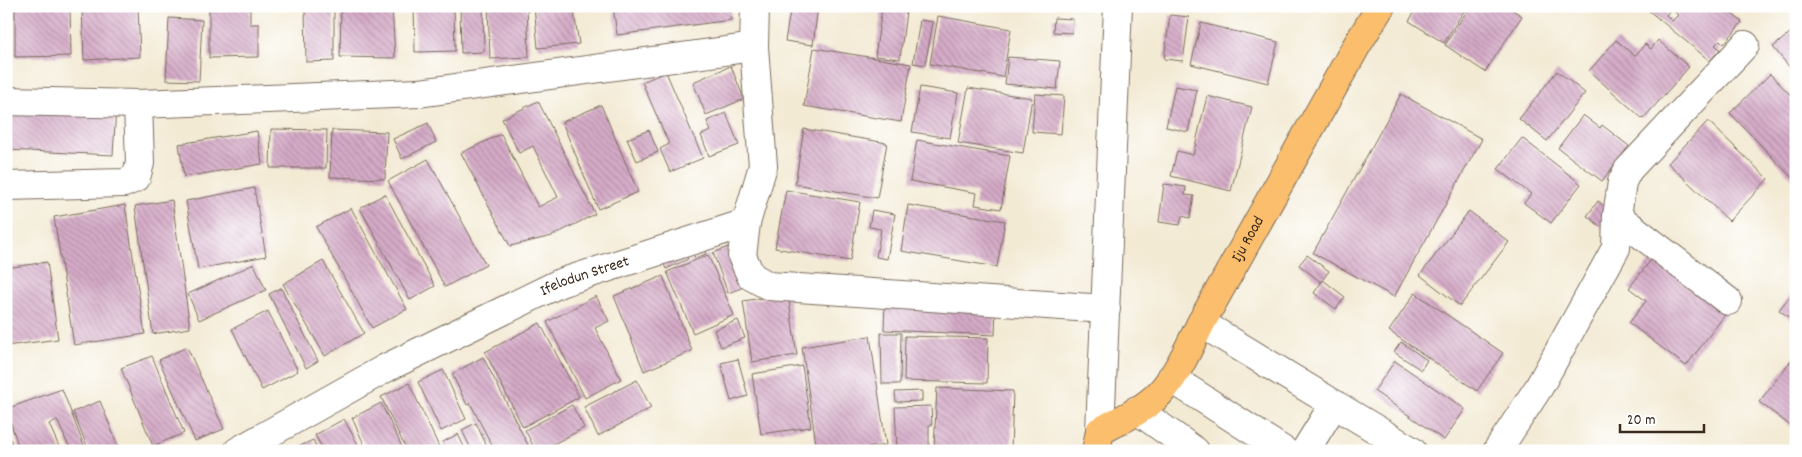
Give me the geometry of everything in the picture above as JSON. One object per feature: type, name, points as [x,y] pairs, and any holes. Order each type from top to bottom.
[{"type":"main road","name":"Iju Road","points":[[1098,441],[1159,394],[1179,366],[1201,323],[1357,45],[1381,6]]},
{"type":"street","points":[[755,6],[754,47],[763,166],[746,223],[742,256],[751,276],[769,286],[1106,309]]},
{"type":"street","points":[[1098,441],[1106,309],[1118,6]]},
{"type":"street","points":[[1497,451],[1539,387],[1616,248],[1617,216],[1622,182],[1628,170],[1745,46]]},
{"type":"street","points":[[6,101],[138,104],[418,93],[754,47]]},
{"type":"street","points":[[6,186],[124,183],[136,178],[140,163],[138,104]]},
{"type":"street","points":[[1617,216],[1728,301]]},
{"type":"street","name":"Ifelodun Street","points":[[238,451],[386,368],[560,283],[746,223]]},
{"type":"street","points":[[1201,323],[1412,451]]},
{"type":"street","points":[[1170,378],[1284,451]]},
{"type":"street","points":[[1305,451],[1334,404]]},
{"type":"street","points":[[1137,410],[1195,451]]},
{"type":"building","points":[[15,6],[70,6],[71,56],[15,57]]},
{"type":"building","points":[[82,6],[138,6],[140,57],[84,60]]},
{"type":"building","points":[[209,6],[250,6],[250,24],[259,24],[259,57],[209,58]]},
{"type":"building","points":[[305,6],[334,6],[334,61],[306,62]]},
{"type":"building","points":[[341,6],[392,6],[395,58],[340,57]]},
{"type":"building","points":[[414,6],[454,6],[455,51],[415,52]]},
{"type":"building","points":[[460,6],[483,6],[484,52],[461,53]]},
{"type":"building","points":[[488,6],[527,6],[529,57],[490,59]]},
{"type":"building","points":[[534,6],[573,6],[579,44],[538,48]]},
{"type":"building","points":[[613,6],[730,6],[731,20],[617,35]]},
{"type":"building","points":[[791,6],[818,6],[813,45],[785,41]]},
{"type":"building","points":[[1418,6],[1467,6],[1444,43],[1409,21]]},
{"type":"building","points":[[1470,6],[1512,6],[1511,9],[1522,16],[1485,72],[1445,45]]},
{"type":"building","points":[[1643,6],[1722,6],[1742,22],[1724,44],[1720,40],[1715,45],[1720,49],[1710,61]],"holes":[[[1671,9],[1678,15],[1672,21],[1666,15]]]},
{"type":"building","points":[[882,8],[906,12],[900,59],[875,56]]},
{"type":"building","points":[[1170,15],[1189,17],[1183,61],[1164,59]]},
{"type":"building","points":[[938,16],[1011,29],[1003,77],[930,64]]},
{"type":"building","points":[[169,18],[202,20],[199,81],[166,80]]},
{"type":"building","points":[[1054,18],[1073,19],[1072,33],[1053,32]]},
{"type":"building","points":[[920,20],[933,22],[925,65],[913,63]]},
{"type":"building","points":[[1201,23],[1278,42],[1268,83],[1191,64]]},
{"type":"building","points":[[1796,28],[1796,75],[1773,47]]},
{"type":"building","points":[[1616,40],[1635,56],[1645,44],[1651,49],[1658,40],[1689,67],[1643,119],[1589,71]]},
{"type":"building","points":[[814,48],[911,64],[901,122],[804,106]]},
{"type":"building","points":[[1008,57],[1060,61],[1057,89],[1005,84]]},
{"type":"building","points":[[731,66],[744,99],[706,115],[693,82]]},
{"type":"building","points":[[1557,71],[1585,93],[1547,141],[1519,119]]},
{"type":"building","points":[[666,72],[703,158],[670,172],[660,149],[669,144],[642,82]]},
{"type":"building","points":[[1770,74],[1796,101],[1796,176],[1793,179],[1730,113]]},
{"type":"building","points":[[1175,86],[1197,90],[1188,132],[1166,127]]},
{"type":"building","points":[[920,87],[958,93],[950,138],[912,132]]},
{"type":"building","points":[[968,88],[1032,98],[1023,153],[958,143]]},
{"type":"building","points":[[1035,94],[1064,96],[1061,134],[1032,132]]},
{"type":"building","points":[[1401,94],[1482,139],[1394,297],[1313,253]]},
{"type":"building","points":[[1207,96],[1252,107],[1231,191],[1171,176],[1177,151],[1193,155]]},
{"type":"building","points":[[538,101],[595,214],[552,236],[510,246],[461,153],[501,134],[538,207],[558,197],[533,146],[519,153],[502,119]]},
{"type":"building","points":[[601,105],[638,192],[598,209],[562,122]]},
{"type":"building","points":[[6,108],[116,108],[113,155],[6,150]]},
{"type":"building","points":[[726,113],[739,145],[709,156],[701,135],[711,131],[707,121]]},
{"type":"building","points":[[1583,115],[1600,128],[1602,125],[1629,146],[1602,181],[1558,148]]},
{"type":"building","points":[[1708,121],[1768,179],[1729,221],[1668,163]]},
{"type":"building","points":[[428,123],[436,142],[402,159],[393,139]]},
{"type":"building","points":[[271,129],[327,130],[326,168],[270,168]]},
{"type":"building","points":[[804,129],[887,143],[877,198],[795,184]]},
{"type":"building","points":[[332,130],[387,132],[385,179],[330,177]]},
{"type":"building","points":[[649,130],[658,152],[637,161],[627,139]]},
{"type":"building","points":[[257,131],[262,164],[184,177],[179,144]]},
{"type":"building","points":[[1522,138],[1581,184],[1551,223],[1524,203],[1531,194],[1498,169]]},
{"type":"building","points":[[917,140],[1010,156],[1001,209],[975,205],[977,193],[910,181]]},
{"type":"building","points":[[428,159],[486,265],[445,287],[388,181]]},
{"type":"building","points":[[1164,184],[1186,187],[1185,195],[1194,196],[1190,218],[1182,216],[1180,225],[1159,222]]},
{"type":"building","points":[[254,188],[266,256],[198,269],[186,201]]},
{"type":"building","points":[[786,190],[860,202],[850,261],[775,248]]},
{"type":"building","points":[[385,194],[435,286],[410,300],[360,208]]},
{"type":"building","points":[[172,200],[190,328],[153,334],[135,206]]},
{"type":"building","points":[[1598,201],[1615,215],[1604,229],[1587,216]]},
{"type":"building","points":[[125,205],[145,334],[74,345],[54,217]]},
{"type":"building","points":[[908,205],[1005,221],[997,267],[901,251]]},
{"type":"building","points":[[351,208],[407,309],[372,328],[316,227]]},
{"type":"building","points":[[872,210],[895,214],[887,259],[876,257],[881,229],[869,227]]},
{"type":"building","points":[[1469,211],[1509,242],[1460,306],[1420,275]]},
{"type":"building","points":[[701,242],[706,254],[695,258],[689,246]]},
{"type":"building","points":[[682,245],[688,259],[666,269],[660,254]]},
{"type":"building","points":[[733,245],[749,285],[728,293],[713,253]]},
{"type":"building","points":[[708,255],[734,315],[693,333],[667,272]]},
{"type":"building","points":[[1307,255],[1329,271],[1321,282],[1299,265]]},
{"type":"building","points":[[1654,256],[1727,312],[1686,366],[1629,323],[1646,301],[1629,288]]},
{"type":"building","points":[[323,261],[364,333],[325,356],[283,284]]},
{"type":"building","points":[[47,262],[58,339],[6,346],[6,268]]},
{"type":"building","points":[[254,264],[266,290],[199,320],[188,294]]},
{"type":"building","points":[[663,276],[692,351],[644,371],[614,296]]},
{"type":"building","points":[[1323,280],[1345,297],[1336,309],[1314,293]]},
{"type":"building","points":[[281,288],[318,361],[306,368],[269,294]]},
{"type":"building","points":[[1796,288],[1796,323],[1779,310]]},
{"type":"building","points":[[1415,293],[1503,353],[1477,391],[1389,331]]},
{"type":"building","points":[[788,294],[797,355],[752,362],[743,301]]},
{"type":"building","points":[[596,296],[609,321],[595,328],[621,379],[585,398],[547,322]]},
{"type":"building","points":[[885,300],[996,305],[995,335],[884,330]]},
{"type":"building","points":[[268,311],[298,371],[262,390],[232,329]]},
{"type":"building","points":[[738,320],[745,338],[721,347],[714,330]]},
{"type":"building","points":[[540,323],[579,397],[523,427],[485,352]]},
{"type":"building","points":[[881,333],[901,333],[900,384],[882,384]]},
{"type":"building","points":[[870,336],[886,445],[848,451],[817,451],[802,347]]},
{"type":"building","points":[[905,336],[988,338],[987,383],[904,381]]},
{"type":"building","points":[[1401,342],[1427,360],[1421,370],[1394,352]]},
{"type":"building","points":[[187,347],[224,429],[195,441],[159,360]]},
{"type":"building","points":[[1796,354],[1796,430],[1759,402]]},
{"type":"building","points":[[152,356],[184,433],[153,446],[121,368]]},
{"type":"building","points":[[483,357],[531,451],[495,451],[470,403],[467,405],[452,374]]},
{"type":"building","points":[[738,359],[748,396],[731,401],[721,363]]},
{"type":"building","points":[[1395,361],[1465,409],[1444,440],[1374,391]]},
{"type":"building","points":[[802,366],[811,427],[761,434],[752,374]]},
{"type":"building","points":[[443,370],[466,419],[441,431],[418,382]]},
{"type":"building","points":[[637,380],[651,408],[598,436],[584,407]]},
{"type":"building","points":[[409,383],[441,451],[407,451],[381,397]]},
{"type":"building","points":[[937,388],[1013,391],[1011,451],[934,449]]},
{"type":"building","points":[[62,389],[86,451],[71,451],[57,420],[49,424],[61,451],[20,451],[6,409]]},
{"type":"building","points":[[922,391],[922,401],[896,402],[895,392]]},
{"type":"building","points":[[100,401],[120,451],[89,451],[73,412]]},
{"type":"building","points":[[381,403],[404,451],[367,451],[352,418]]},
{"type":"building","points":[[572,405],[584,428],[540,451],[536,451],[525,430]]},
{"type":"building","points":[[931,406],[932,425],[929,425],[929,447],[897,448],[895,407]]},
{"type":"building","points":[[344,419],[361,450],[324,451],[315,435]]},
{"type":"building","points":[[476,423],[489,451],[472,451],[462,430]]},
{"type":"building","points":[[6,429],[15,451],[6,451]]},
{"type":"building","points":[[458,434],[466,451],[447,451],[443,442]]},
{"type":"building","points":[[313,440],[318,451],[290,451]]}]
